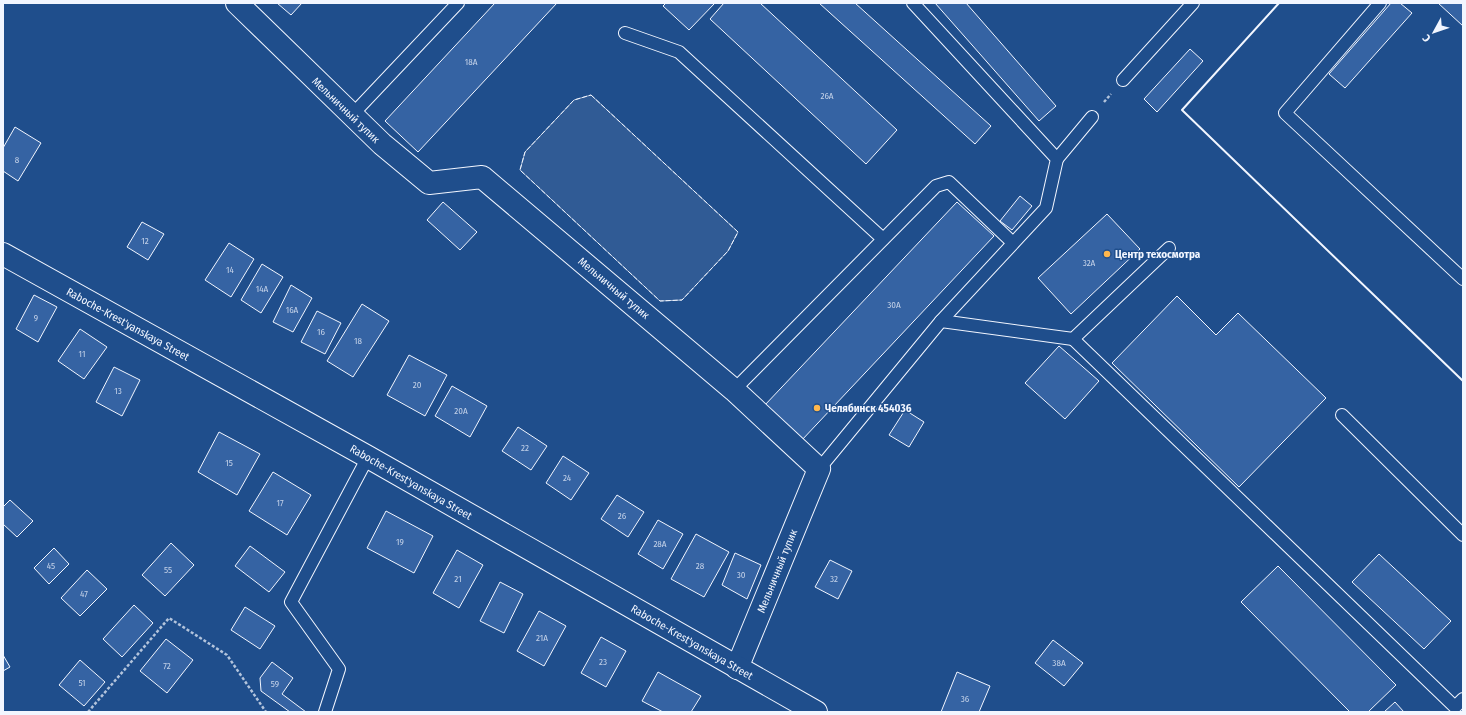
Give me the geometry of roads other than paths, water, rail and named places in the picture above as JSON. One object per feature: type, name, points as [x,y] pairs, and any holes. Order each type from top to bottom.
[{"type":"street","name":"Мельничный тупик","points":[[237,3],[382,144],[429,183],[482,177],[734,390],[819,469],[737,668]]},
{"type":"street","name":"Raboche-Krest'yanskaya Street","points":[[3,254],[368,457],[816,712]]},
{"type":"lane","points":[[352,115],[458,3]]},
{"type":"lane","points":[[912,3],[1057,159]]},
{"type":"lane","points":[[1123,80],[1193,3]]},
{"type":"lane","points":[[1380,3],[1285,113],[1463,279]]},
{"type":"lane","points":[[625,33],[679,52],[883,239]]},
{"type":"lane","points":[[819,469],[941,321],[1046,208],[1057,159],[1092,117]]},
{"type":"lane","points":[[734,390],[936,186],[949,182],[1013,243]]},
{"type":"lane","points":[[1073,339],[1169,248]]},
{"type":"lane","points":[[941,321],[1073,339],[1455,707],[1463,699]]},
{"type":"lane","points":[[1342,415],[1463,535]]},
{"type":"lane","points":[[325,712],[339,669],[291,602],[368,457]]},
{"type":"place","name":"Центр техосмотра","points":[[1107,254]]},
{"type":"place","name":"Челябинск 454036","points":[[817,408]]}]
